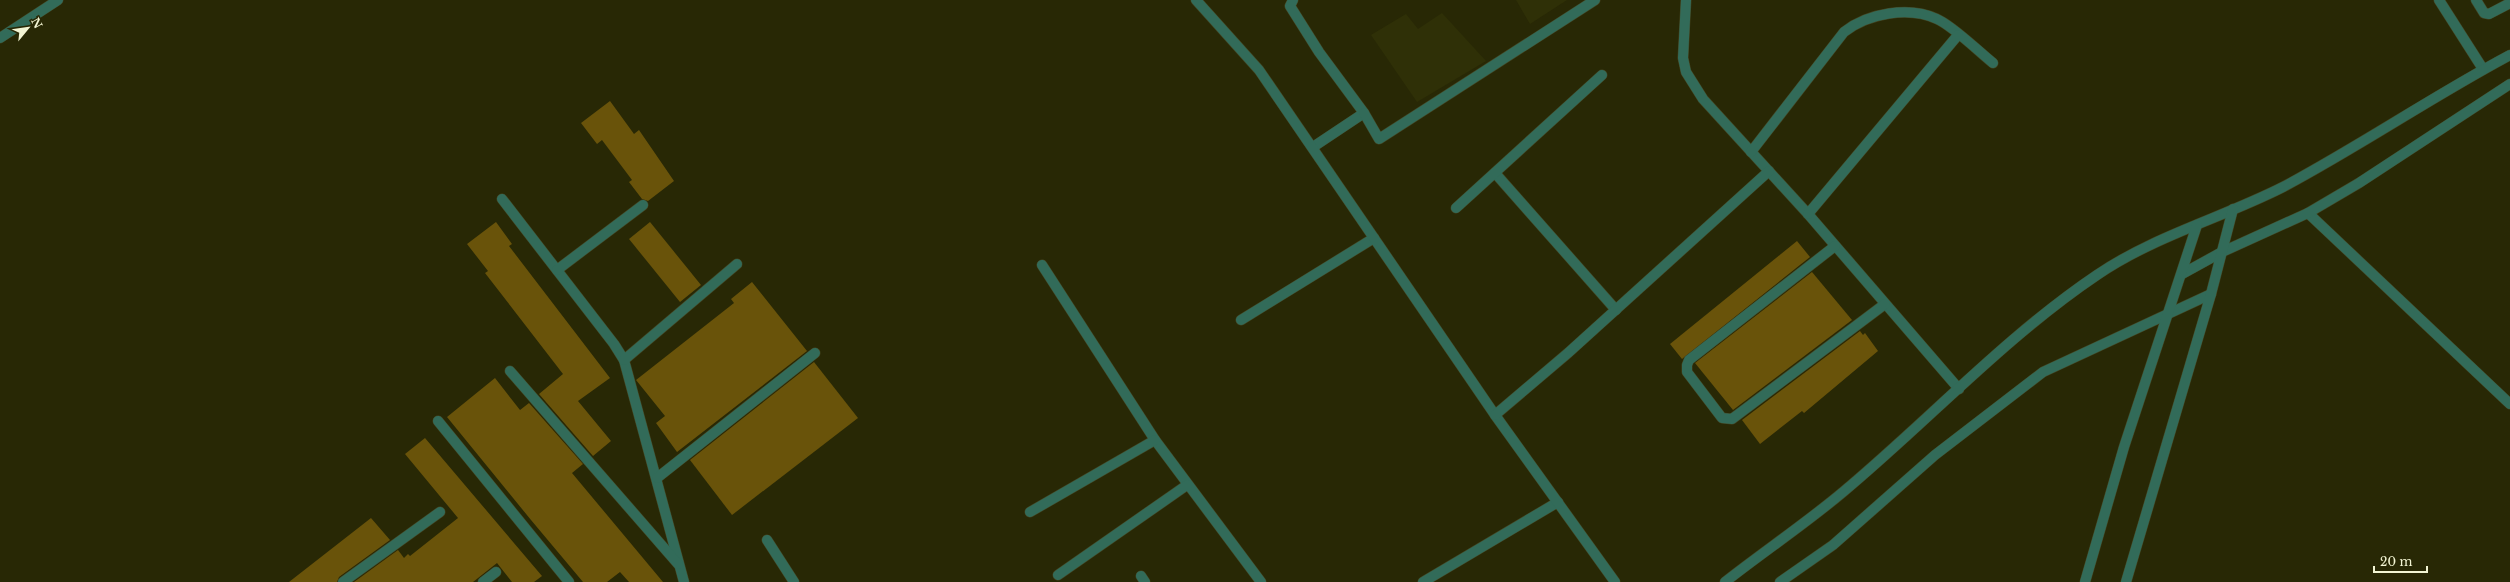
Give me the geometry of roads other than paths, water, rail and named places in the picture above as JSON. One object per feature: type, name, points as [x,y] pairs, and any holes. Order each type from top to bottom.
[{"type":"street","points":[[0,38],[58,0]]},
{"type":"street","points":[[1196,0],[1259,70],[1495,415],[1615,582]]},
{"type":"street","points":[[1293,0],[1290,6],[1319,52],[1364,113],[1379,139],[1595,0]]},
{"type":"street","points":[[1686,0],[1683,58],[1686,72],[1703,99],[1808,214],[1959,389]]},
{"type":"street","points":[[2439,0],[2483,70]]},
{"type":"street","points":[[2476,0],[2484,13],[2490,14],[2510,3]]},
{"type":"street","points":[[1751,152],[1844,32],[1857,22],[1891,14],[1923,15],[1938,19],[1993,63]]},
{"type":"street","points":[[1808,214],[1958,35]]},
{"type":"street","points":[[1725,582],[1842,493],[2044,314],[2098,274],[2145,248],[2232,213],[2343,154],[2510,55]]},
{"type":"street","points":[[1456,208],[1602,75]]},
{"type":"street","points":[[2182,274],[2222,252],[2308,213],[2359,183],[2510,84]]},
{"type":"street","points":[[1313,147],[1364,113]]},
{"type":"street","points":[[1495,415],[1616,310],[1769,171]]},
{"type":"street","points":[[1495,173],[1616,310]]},
{"type":"street","points":[[502,199],[624,360],[684,582]]},
{"type":"street","points":[[557,270],[643,205]]},
{"type":"street","points":[[2126,582],[2211,294],[2232,213]]},
{"type":"street","points":[[2308,213],[2510,404]]},
{"type":"street","points":[[2085,582],[2124,447],[2196,228]]},
{"type":"street","points":[[1241,320],[1374,238]]},
{"type":"street","points":[[1835,246],[1689,360],[1687,364],[1687,372],[1722,418],[1732,419],[1885,304]]},
{"type":"street","points":[[624,360],[737,264]]},
{"type":"street","points":[[1042,265],[1154,440],[1261,582]]},
{"type":"street","points":[[1780,582],[1833,545],[1935,455],[2043,372],[2211,294]]},
{"type":"street","points":[[657,478],[814,353]]},
{"type":"street","points":[[510,371],[680,565]]},
{"type":"street","points":[[438,422],[569,582]]},
{"type":"street","points":[[1030,512],[1154,440]]},
{"type":"street","points":[[1058,575],[1187,485]]},
{"type":"street","points":[[1423,582],[1558,502]]},
{"type":"street","points":[[343,582],[440,512]]},
{"type":"street","points":[[767,540],[794,582]]},
{"type":"street","points":[[482,582],[496,572]]}]
